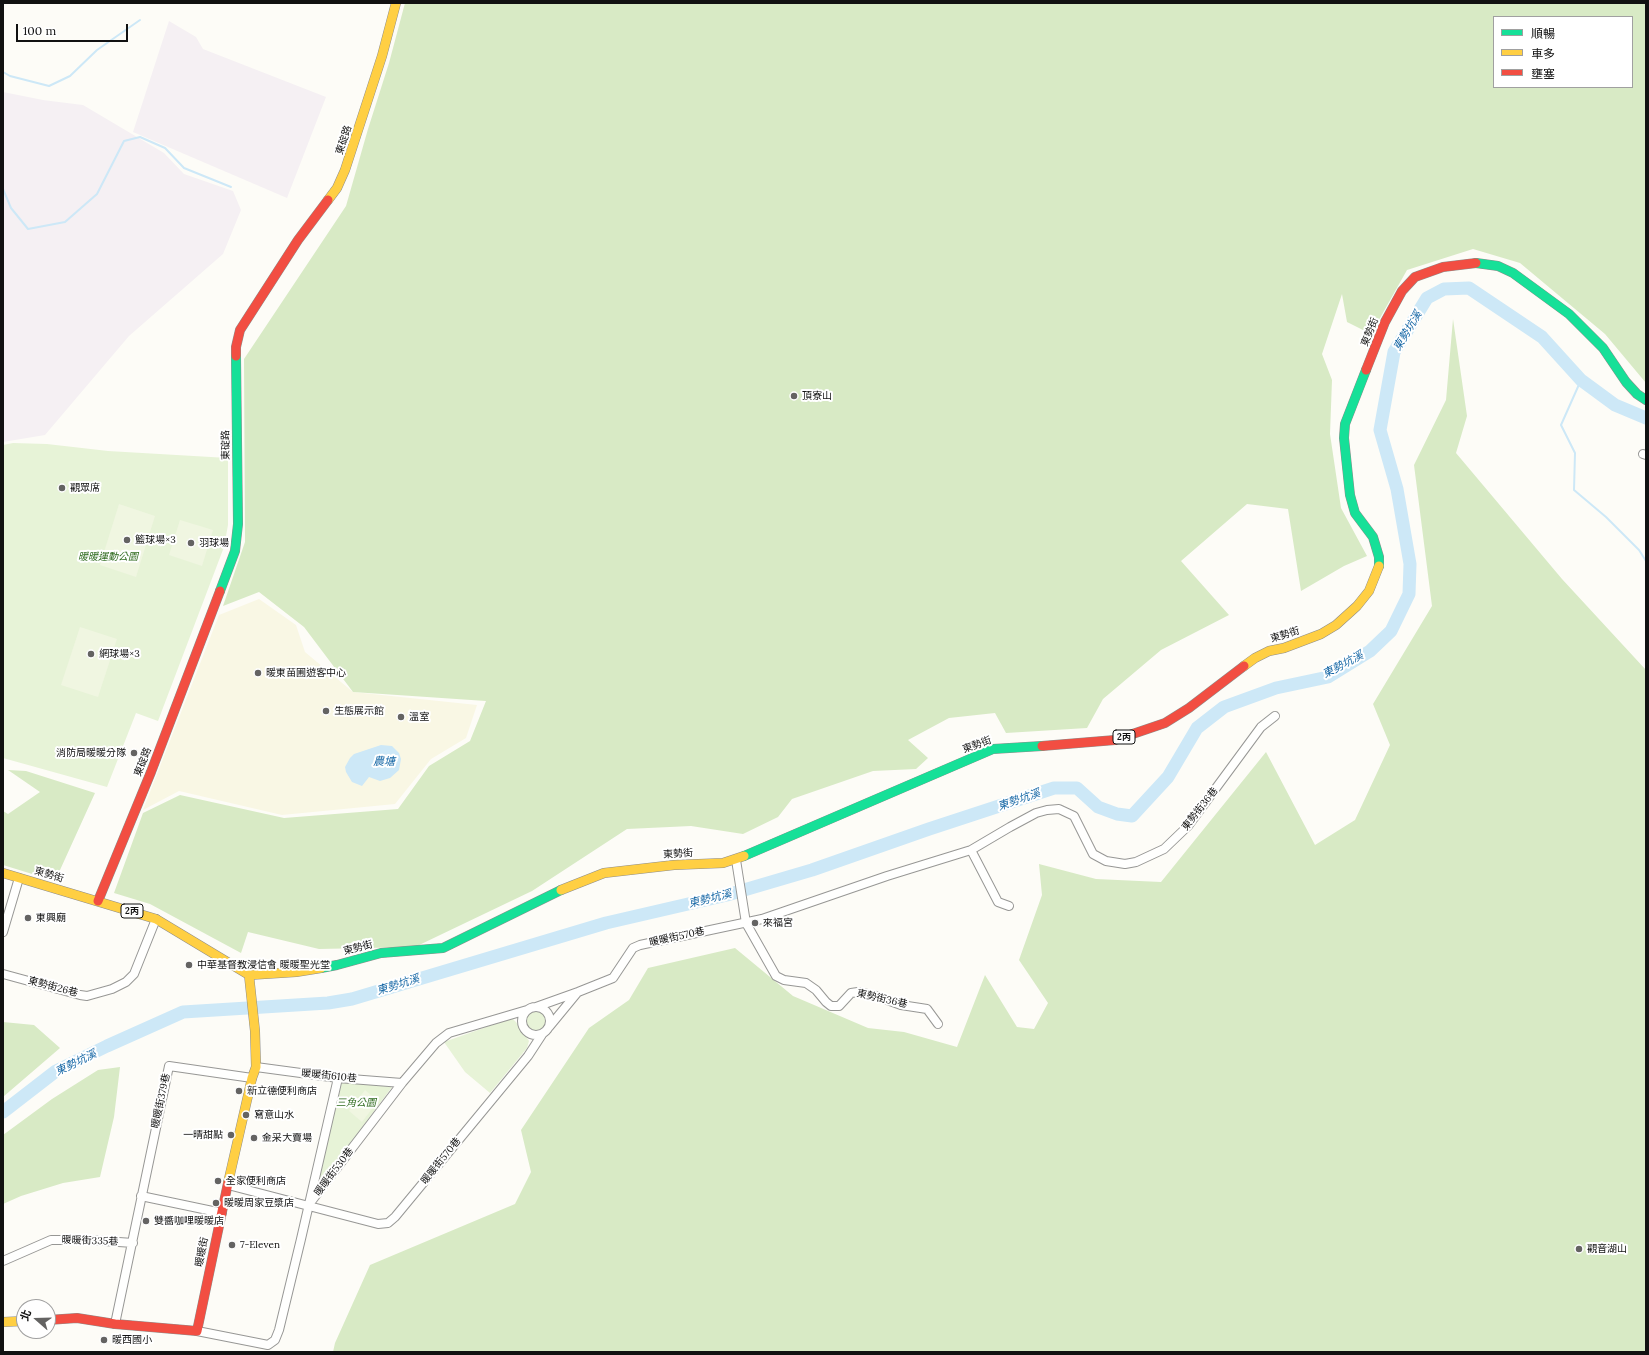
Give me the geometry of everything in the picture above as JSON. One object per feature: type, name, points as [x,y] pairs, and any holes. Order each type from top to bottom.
[{"type":"main road","name":"東碇路","points":[[98,901],[151,772],[235,551],[238,524],[236,347],[240,330],[298,240],[337,188],[345,170],[382,56],[396,3]]},
{"type":"main road","name":"東勢街","points":[[3,873],[156,919],[249,975],[296,972],[338,964],[381,953],[443,948],[568,887],[604,873],[674,865],[723,863],[736,860],[993,749],[1115,740],[1165,723],[1204,698],[1255,658],[1269,651],[1284,648],[1321,634],[1336,625],[1357,606],[1369,592],[1379,567],[1379,557],[1373,537],[1354,513],[1350,495],[1344,438],[1345,424],[1386,322],[1402,291],[1414,277],[1443,267],[1480,262],[1498,266],[1512,273],[1569,314],[1603,348],[1626,382],[1637,394],[1646,400]]},
{"type":"main road","name":"暖暖街","points":[[197,1330],[252,1078],[256,1067],[255,1032],[249,975]]},
{"type":"main road","points":[[56,1319],[77,1318],[115,1324],[197,1330]]},
{"type":"main road","points":[[3,1322],[16,1321]]},
{"type":"street","name":"東勢街36巷","points":[[746,923],[762,919],[886,876],[971,850],[1036,813],[1047,810],[1059,809],[1074,816],[1093,854],[1106,861],[1125,864],[1136,862],[1164,849],[1188,826],[1261,726],[1275,716]]},
{"type":"street","points":[[971,850],[986,882],[998,902],[1009,906]]},
{"type":"street","name":"東勢街36巷","points":[[736,860],[746,913],[746,923],[776,976],[784,980],[806,983],[816,990],[831,1006],[840,1006],[851,993],[858,992],[876,996],[902,1005],[927,1009],[938,1024]]},
{"type":"street","points":[[3,932],[19,878]]},
{"type":"street","name":"東勢街26巷","points":[[3,974],[87,996],[112,989],[126,982],[134,974],[156,919]]},
{"type":"street","name":"暖暖街570巷","points":[[578,992],[613,978],[633,948],[640,945],[746,923]]},
{"type":"street","points":[[578,992],[543,1034],[529,1034],[523,1027],[522,1017],[527,1010],[578,992]]},
{"type":"street","points":[[536,1007],[548,1013],[550,1017],[549,1027]]},
{"type":"street","name":"暖暖街530巷","points":[[197,1330],[268,1345],[275,1340],[279,1330],[308,1206],[402,1083],[436,1043],[449,1033],[527,1010]]},
{"type":"street","name":"暖暖街570巷","points":[[228,1185],[378,1224],[388,1223],[395,1217],[523,1062],[543,1034]]},
{"type":"street","name":"暖暖街379巷","points":[[115,1324],[169,1066],[252,1078]]},
{"type":"street","name":"暖暖街610巷","points":[[256,1067],[338,1078],[402,1083]]},
{"type":"street","points":[[308,1206],[338,1078]]},
{"type":"street","points":[[141,1196],[222,1213]]},
{"type":"street","name":"暖暖街335巷","points":[[3,1261],[51,1240],[90,1240],[133,1243]]},
{"type":"shaded area","points":[[169,21],[196,37],[203,49],[326,97],[287,198],[133,132]]},
{"type":"shaded area","points":[[3,92],[43,100],[83,105],[164,153],[184,174],[233,191],[241,210],[223,254],[129,336],[45,435],[3,442]]},
{"type":"shaded area","points":[[259,599],[296,625],[305,652],[353,692],[477,705],[466,738],[431,759],[395,804],[282,815],[179,791],[143,810],[219,615]]},
{"type":"green space","points":[[405,3],[1646,3],[1646,383],[1605,334],[1520,263],[1473,249],[1407,270],[1371,334],[1347,322],[1342,294],[1322,354],[1332,380],[1330,434],[1341,508],[1367,556],[1344,566],[1301,591],[1288,509],[1247,504],[1181,561],[1229,615],[1161,650],[1103,699],[1087,728],[1006,733],[995,713],[949,718],[908,740],[928,758],[916,769],[873,771],[792,799],[778,817],[743,834],[691,826],[627,829],[532,891],[415,947],[319,949],[248,932],[241,953],[150,904],[114,893],[143,813],[180,795],[284,818],[398,809],[429,766],[470,741],[486,701],[353,692],[304,627],[259,592],[223,606],[245,542],[244,359],[346,206],[389,63]]},
{"type":"green space","points":[[1453,319],[1467,416],[1456,453],[1562,579],[1646,670],[1646,1352],[333,1352],[335,1343],[370,1265],[515,1204],[531,1172],[521,1130],[589,1028],[629,1000],[648,968],[735,948],[793,996],[868,1028],[904,1032],[957,1047],[985,975],[1017,1027],[1034,1029],[1048,1003],[1019,960],[1042,895],[1039,864],[1096,879],[1161,882],[1266,752],[1315,845],[1355,820],[1390,745],[1373,704],[1432,606],[1414,465],[1446,400]]},
{"type":"green space","name":"暖暖運動公園","points":[[13,443],[47,444],[108,451],[228,458],[228,525],[224,547],[158,721],[136,713],[107,787],[3,758],[3,445]]},
{"type":"green space","name":"籃球場×3","points":[[119,504],[155,516],[136,577],[100,565]]},
{"type":"green space","name":"羽球場","points":[[180,520],[213,530],[202,566],[169,555]]},
{"type":"green space","name":"網球場×3","points":[[80,627],[117,639],[98,697],[61,685]]},
{"type":"green space","points":[[8,770],[26,771],[95,793],[55,881],[3,865],[3,811],[8,814],[40,792]]},
{"type":"green space","points":[[536,1011],[543,1014],[546,1021],[543,1028],[536,1031],[529,1028],[526,1021],[529,1014]]},
{"type":"green space","points":[[509,1019],[513,1019],[516,1022],[529,1041],[527,1048],[490,1093],[465,1072],[444,1042]]},
{"type":"green space","points":[[3,1022],[34,1025],[60,1048],[3,1097]]},
{"type":"green space","points":[[120,1067],[114,1117],[100,1177],[63,1183],[21,1196],[3,1204],[3,1135],[52,1099],[98,1070]]},
{"type":"green space","name":"三角公園","points":[[342,1082],[392,1087],[315,1191]]},
{"type":"green space","points":[[365,1090],[378,1101],[362,1122],[349,1111]]},
{"type":"water","name":"農塘","points":[[381,745],[392,746],[399,753],[401,759],[399,770],[390,778],[380,781],[369,777],[362,786],[352,782],[346,772],[345,767],[350,758],[354,754]]},
{"type":"waterway","points":[[3,72],[10,76],[49,86],[70,76],[97,50],[140,20]]},
{"type":"waterway","points":[[3,189],[11,208],[28,229],[65,222],[97,194],[124,141],[140,137],[165,148],[184,168],[231,187]]},
{"type":"waterway","name":"東勢坑溪","points":[[3,1112],[56,1071],[183,1012],[328,1003],[352,999],[606,923],[727,895],[812,870],[929,829],[1054,788],[1077,788],[1098,807],[1117,814],[1132,816],[1168,777],[1197,728],[1224,707],[1276,688],[1328,677],[1370,651],[1391,631],[1409,594],[1410,564],[1397,489],[1380,430],[1394,352],[1427,298],[1444,289],[1469,288],[1542,337],[1581,380],[1615,405],[1646,418]]},
{"type":"waterway","points":[[1581,380],[1561,425],[1575,453],[1574,490],[1606,517],[1639,550],[1646,561]]},
{"type":"traffic: fast","points":[[1476,263],[1498,266],[1513,273],[1569,314],[1603,348],[1626,382],[1637,394],[1646,400]]},
{"type":"traffic: fast","points":[[220,591],[235,551],[238,524],[236,356]]},
{"type":"traffic: fast","points":[[1366,370],[1345,424],[1344,438],[1350,495],[1355,513],[1373,537],[1379,557],[1379,566]]},
{"type":"traffic: fast","points":[[744,856],[993,749],[1042,746]]},
{"type":"traffic: fast","points":[[321,968],[381,953],[443,948],[561,890]]},
{"type":"traffic: slow","points":[[328,200],[337,188],[345,170],[382,56],[396,3]]},
{"type":"traffic: slow","points":[[1244,666],[1255,658],[1269,651],[1284,648],[1321,634],[1336,625],[1357,606],[1369,591],[1379,566]]},
{"type":"traffic: slow","points":[[561,890],[604,873],[674,865],[723,863],[744,856]]},
{"type":"traffic: slow","points":[[3,873],[156,919],[249,975],[296,972],[321,968]]},
{"type":"traffic: slow","points":[[228,1183],[252,1078],[256,1067],[255,1031],[249,975]]},
{"type":"traffic: slow","points":[[3,1322],[16,1321]]},
{"type":"traffic: jam","points":[[236,356],[236,347],[240,330],[298,240],[328,200]]},
{"type":"traffic: jam","points":[[1366,370],[1385,322],[1402,291],[1415,277],[1443,267],[1476,263]]},
{"type":"traffic: jam","points":[[98,901],[151,772],[220,591]]},
{"type":"traffic: jam","points":[[1042,746],[1115,740],[1165,723],[1189,708],[1244,666]]},
{"type":"traffic: jam","points":[[56,1319],[77,1318],[115,1324],[197,1331],[228,1183]]},
{"type":"place","name":"頂寮山","points":[[794,396]]},
{"type":"place","name":"觀眾席","points":[[62,488]]},
{"type":"place","name":"籃球場×3","points":[[127,540]]},
{"type":"place","name":"羽球場","points":[[191,543]]},
{"type":"place","name":"網球場×3","points":[[91,654]]},
{"type":"place","name":"暖東苗圃遊客中心","points":[[258,673]]},
{"type":"place","name":"生態展示館","points":[[326,711]]},
{"type":"place","name":"溫室","points":[[401,717]]},
{"type":"place","name":"消防局暖暖分隊","points":[[134,753]]},
{"type":"place","name":"東興廟","points":[[28,918]]},
{"type":"place","name":"來福宮","points":[[755,923]]},
{"type":"place","name":"中華基督教浸信會 暖暖聖光堂","points":[[189,965]]},
{"type":"place","name":"新立德便利商店","points":[[239,1091]]},
{"type":"place","name":"寫意山水","points":[[246,1115]]},
{"type":"place","name":"一晴甜點","points":[[231,1135]]},
{"type":"place","name":"金采大賣場","points":[[254,1138]]},
{"type":"place","name":"全家便利商店","points":[[218,1181]]},
{"type":"place","name":"暖暖周家豆漿店","points":[[216,1203]]},
{"type":"place","name":"雙醬咖哩暖暖店","points":[[146,1221]]},
{"type":"place","name":"7-Eleven","points":[[232,1245]]},
{"type":"place","name":"觀音湖山","points":[[1579,1249]]},
{"type":"place","name":"暖西國小","points":[[104,1340]]}]
